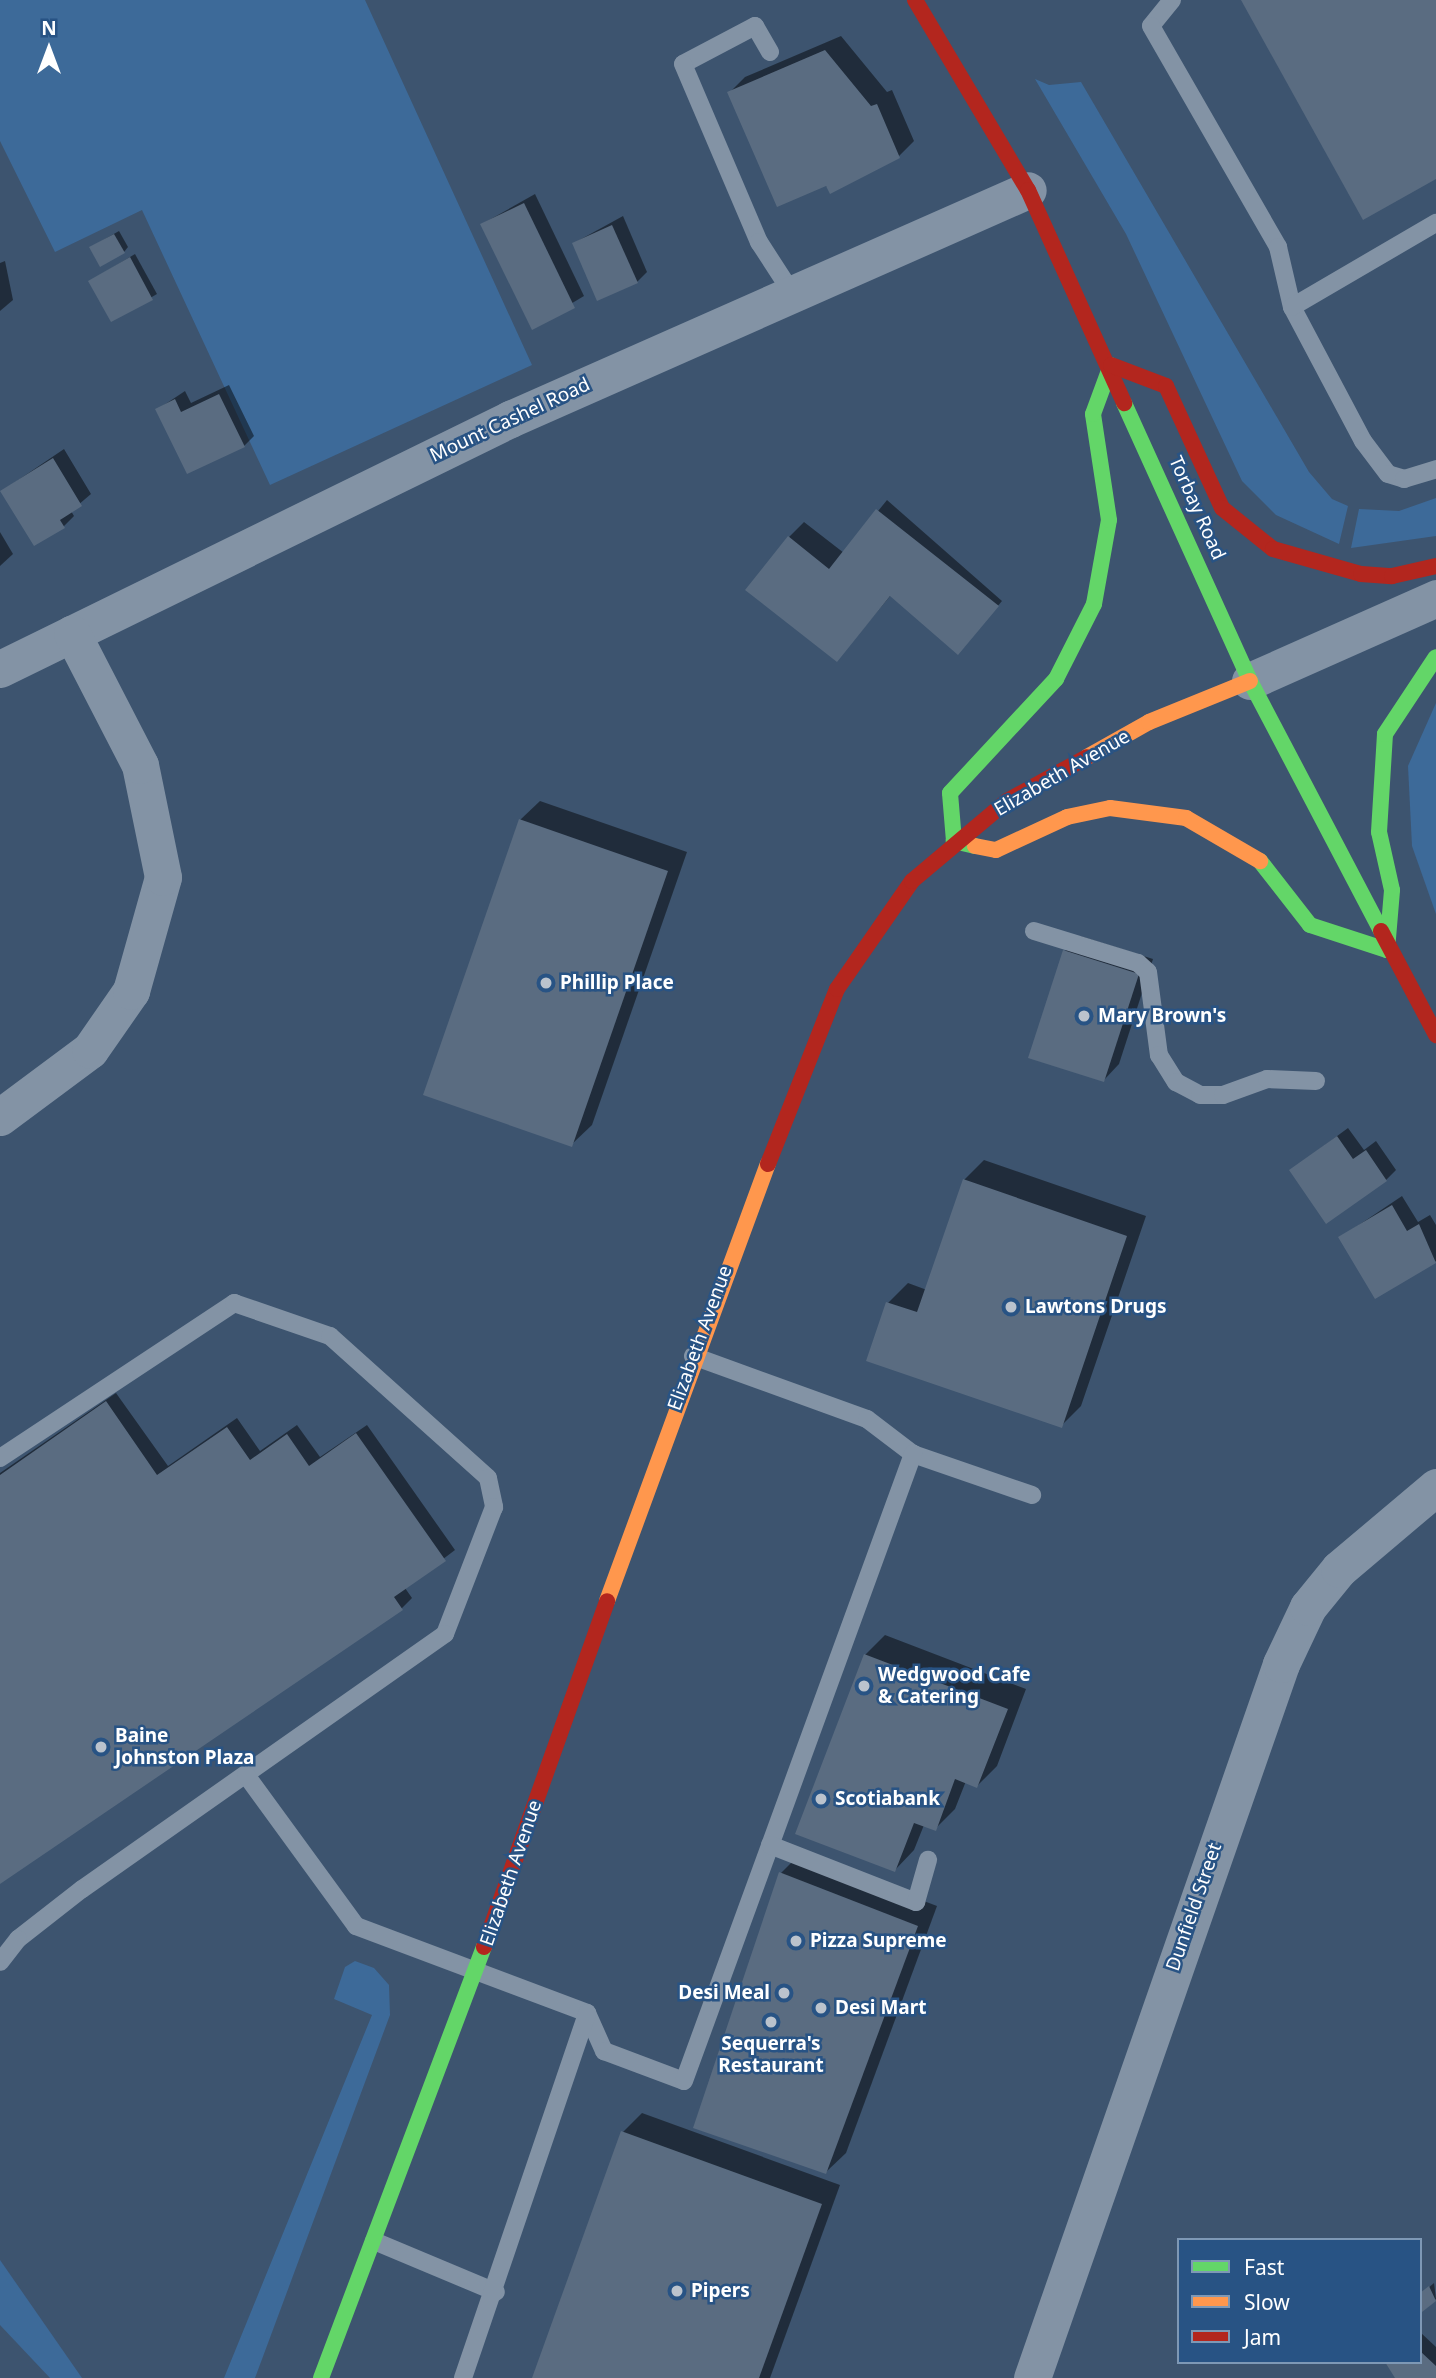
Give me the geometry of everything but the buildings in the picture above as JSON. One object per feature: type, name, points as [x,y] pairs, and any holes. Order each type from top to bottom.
[{"type":"main road","name":"Torbay Road","points":[[915,0],[1028,190],[1111,365],[1250,681],[1387,950],[1436,1035]]},
{"type":"main road","points":[[1436,566],[1392,576],[1361,574],[1273,549],[1222,508],[1166,386],[1111,365],[1093,414],[1109,520],[1094,604],[1056,679],[950,793],[954,841],[996,850],[1067,817],[1110,808],[1186,818],[1258,858],[1310,925],[1387,950],[1392,890],[1379,832],[1385,734],[1436,657]]},
{"type":"main road","name":"Elizabeth Avenue","points":[[321,2378],[475,1973],[693,1356],[836,989],[885,912],[954,841],[1007,801],[1101,747],[1250,681]]},
{"type":"street","name":"Mount Cashel Road","points":[[0,669],[510,419],[1028,190]]},
{"type":"street","name":"Elizabeth Avenue","points":[[1250,681],[1436,598]]},
{"type":"street","points":[[0,1117],[90,1050],[124,1001],[151,935],[163,877],[140,765],[72,633]]},
{"type":"street","name":"Dunfield Street","points":[[1032,2378],[1280,1664],[1308,1608],[1339,1569],[1436,1486]]},
{"type":"lane","points":[[1172,0],[1151,26],[1278,247],[1292,307],[1376,462],[1404,479],[1436,469]]},
{"type":"lane","points":[[769,52],[755,26],[683,64],[759,242],[792,293]]},
{"type":"lane","points":[[1292,307],[1436,223]]},
{"type":"lane","points":[[1034,931],[1138,963],[1148,972],[1160,1055],[1176,1082],[1200,1095],[1223,1095],[1267,1079],[1316,1081]]},
{"type":"lane","points":[[0,1458],[234,1303],[330,1336],[488,1478],[494,1507],[445,1634],[82,1889],[18,1939],[0,1962]]},
{"type":"lane","points":[[693,1356],[867,1419],[913,1454],[1031,1495]]},
{"type":"lane","points":[[246,1775],[356,1926],[587,2013],[604,2051],[684,2081],[913,1454]]},
{"type":"lane","points":[[770,1845],[916,1902],[929,1860]]},
{"type":"lane","points":[[463,2378],[496,2292],[587,2013]]},
{"type":"lane","points":[[373,2241],[496,2292]]},
{"type":"shaded area","points":[[0,0],[365,0],[532,365],[270,485],[142,210],[55,252],[0,141]]},
{"type":"shaded area","points":[[1035,79],[1049,85],[1081,82],[1309,472],[1332,499],[1348,506],[1339,544],[1276,515],[1242,481],[1126,234]]},
{"type":"shaded area","points":[[1436,498],[1436,536],[1351,548],[1359,509],[1399,511]]},
{"type":"shaded area","points":[[1436,703],[1436,914],[1412,846],[1408,766]]},
{"type":"shaded area","points":[[355,1961],[374,1968],[389,1985],[390,2015],[255,2378],[224,2378],[372,2015],[334,1999],[345,1967]]},
{"type":"shaded area","points":[[0,2260],[82,2378],[50,2378],[0,2325]]},
{"type":"traffic: fast","points":[[975,846],[954,841],[950,793],[1056,679],[1094,604],[1109,520],[1093,414],[1111,365]]},
{"type":"traffic: fast","points":[[1124,403],[1250,681],[1381,931]]},
{"type":"traffic: fast","points":[[1387,950],[1392,890],[1379,832],[1385,734],[1436,657]]},
{"type":"traffic: fast","points":[[1260,861],[1310,925],[1387,950]]},
{"type":"traffic: fast","points":[[321,2378],[484,1947]]},
{"type":"traffic: slow","points":[[1087,757],[1149,722],[1250,681]]},
{"type":"traffic: slow","points":[[975,846],[996,850],[1067,817],[1110,808],[1186,818],[1260,861]]},
{"type":"traffic: slow","points":[[607,1601],[768,1164]]},
{"type":"traffic: jam","points":[[915,0],[1028,190],[1124,403]]},
{"type":"traffic: jam","points":[[1111,365],[1166,386],[1222,508],[1273,549],[1361,574],[1392,576],[1436,566]]},
{"type":"traffic: jam","points":[[768,1164],[837,989],[912,881],[1007,801],[1087,757]]},
{"type":"traffic: jam","points":[[1381,931],[1436,1035]]},
{"type":"traffic: jam","points":[[484,1947],[607,1601]]},
{"type":"place","name":"Phillip Place","points":[[546,983]]},
{"type":"place","name":"Mary Brown's","points":[[1084,1016]]},
{"type":"place","name":"Lawtons Drugs","points":[[1011,1307]]},
{"type":"place","name":"Wedgwood Cafe & Catering","points":[[864,1686]]},
{"type":"place","name":"Baine Johnston Plaza","points":[[101,1747]]},
{"type":"place","name":"Scotiabank","points":[[821,1799]]},
{"type":"place","name":"Pizza Supreme","points":[[796,1941]]},
{"type":"place","name":"Desi Meal","points":[[784,1993]]},
{"type":"place","name":"Desi Mart","points":[[821,2008]]},
{"type":"place","name":"Sequerra's Restaurant","points":[[771,2022]]},
{"type":"place","name":"Pipers","points":[[677,2291]]}]
